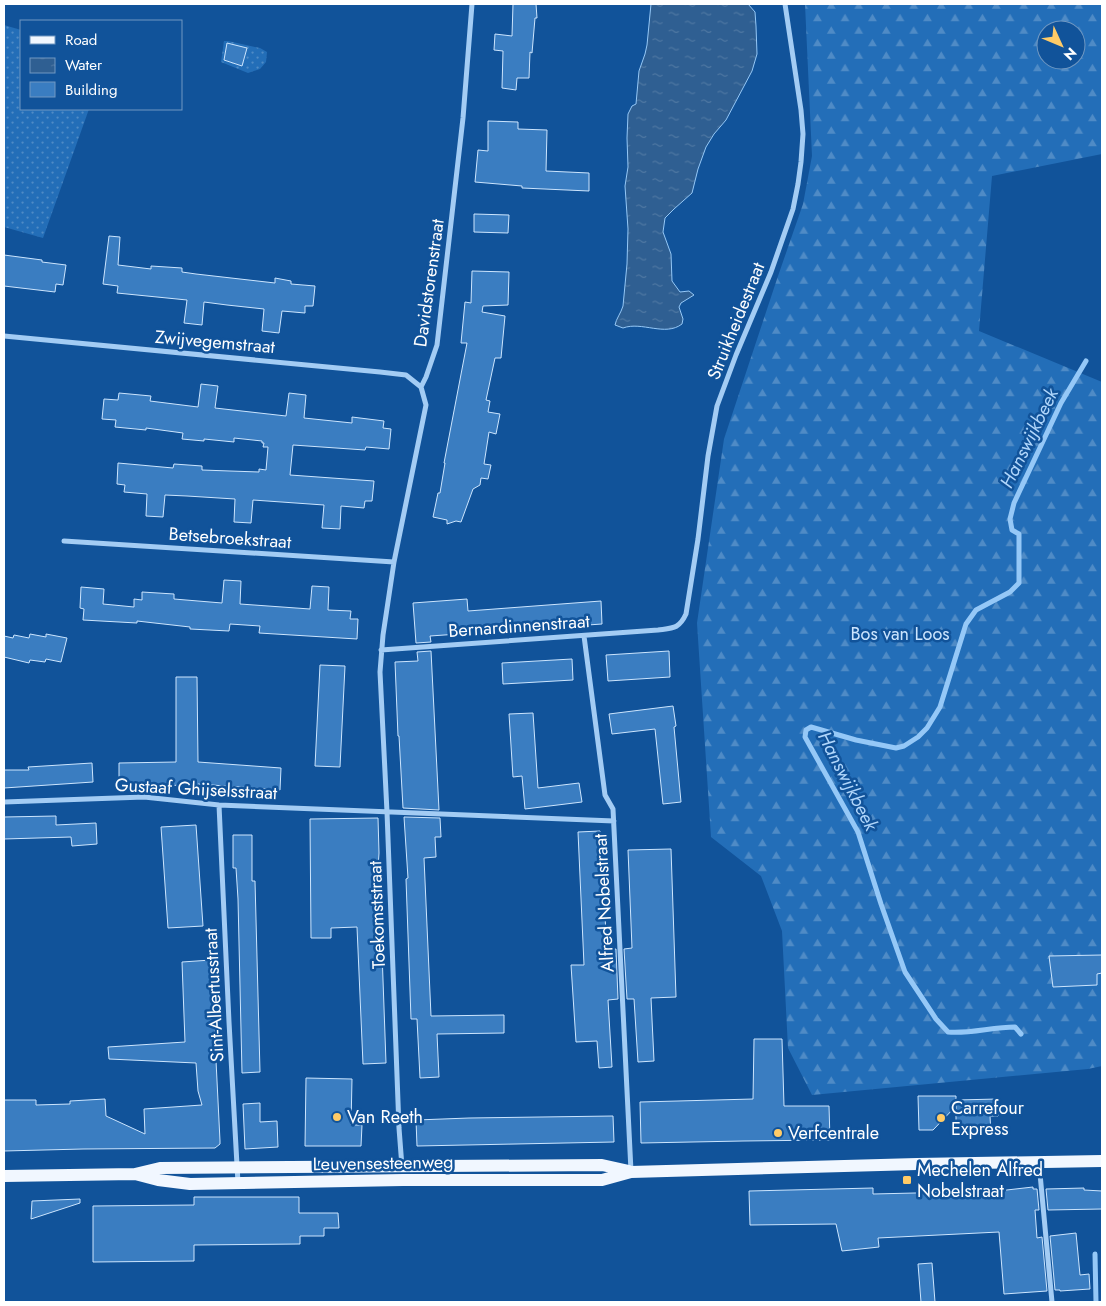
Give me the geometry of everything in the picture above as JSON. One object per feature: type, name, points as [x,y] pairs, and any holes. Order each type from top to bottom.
[{"type":"main road","name":"Leuvensesteenweg","points":[[135,1174],[158,1180],[190,1184],[403,1180],[602,1180],[631,1172],[1102,1161]]},
{"type":"main road","name":"Leuvensesteenweg","points":[[4,1176],[135,1174],[160,1168],[602,1165],[631,1172]]},
{"type":"street","name":"Davidstorenstraat","points":[[421,387],[437,344],[463,118],[472,4]]},
{"type":"street","name":"Struikheidestraat","points":[[658,630],[678,627],[686,614],[698,539],[708,456],[717,406],[771,272],[793,209],[801,162],[803,134],[785,4]]},
{"type":"street","name":"Zwijvegemstraat","points":[[4,336],[406,375],[421,387]]},
{"type":"street","points":[[381,650],[394,562],[426,405],[421,387]]},
{"type":"street","name":"Betsebroekstraat","points":[[64,541],[394,562]]},
{"type":"street","name":"Bernardinnenstraat","points":[[381,650],[658,630]]},
{"type":"street","name":"Alfred Nobelstraat","points":[[584,636],[605,795],[613,810],[614,821],[631,1172]]},
{"type":"street","name":"Toekomststraat","points":[[381,650],[380,672],[399,1128],[403,1180]]},
{"type":"street","name":"Gustaaf Ghijselsstraat","points":[[4,802],[144,797],[219,805],[614,821]]},
{"type":"street","name":"Sint-Albertusstraat","points":[[219,805],[238,1183]]},
{"type":"street","points":[[1039,1163],[1052,1302]]},
{"type":"green space","name":"Bos van Loos","points":[[805,4],[1102,4],[1102,154],[992,176],[979,331],[1102,382],[1102,1066],[1088,1069],[812,1095],[788,1048],[782,931],[761,876],[711,837],[697,623],[724,439],[803,204],[812,156]]},
{"type":"green space","points":[[4,25],[20,30],[20,110],[89,110],[43,238],[4,227]]},
{"type":"green space","points":[[224,41],[260,48],[267,52],[266,62],[260,69],[248,73],[221,62]]},
{"type":"water","points":[[651,4],[748,4],[755,12],[756,26],[757,54],[752,71],[726,120],[706,147],[692,193],[665,218],[663,232],[671,254],[672,281],[680,292],[689,291],[694,295],[681,303],[679,307],[683,319],[682,324],[668,329],[638,326],[623,328],[615,325],[623,306],[627,264],[628,229],[625,186],[628,167],[628,114],[632,106],[636,104],[639,71],[647,45]]},
{"type":"building","points":[[513,4],[536,4],[537,18],[535,18],[532,53],[530,52],[529,78],[517,78],[516,90],[502,88],[503,51],[494,50],[495,34],[512,36]]},
{"type":"building","points":[[227,43],[247,48],[242,66],[224,60]]},
{"type":"building","points":[[488,121],[518,122],[518,129],[547,130],[546,171],[589,173],[589,191],[522,188],[522,186],[475,182],[478,150],[488,151]]},
{"type":"building","points":[[474,214],[509,215],[508,233],[474,232]]},
{"type":"building","points":[[109,236],[120,237],[118,265],[151,269],[151,266],[182,268],[182,272],[196,274],[275,283],[275,278],[291,281],[291,284],[315,286],[313,306],[305,306],[305,313],[282,311],[279,333],[262,331],[264,309],[204,302],[202,325],[184,323],[187,300],[117,293],[118,286],[103,284]]},
{"type":"building","points":[[4,255],[66,265],[63,285],[56,284],[55,292],[4,286]]},
{"type":"building","points":[[472,271],[509,272],[508,305],[483,306],[482,312],[505,316],[501,358],[495,358],[486,400],[490,401],[488,412],[500,414],[496,434],[489,432],[484,464],[491,465],[488,479],[481,478],[480,485],[473,489],[461,522],[456,521],[447,524],[447,520],[433,517],[438,493],[440,493],[467,343],[461,343],[465,302],[471,303]]},
{"type":"building","points":[[201,384],[218,386],[215,408],[286,416],[289,393],[306,395],[304,418],[352,423],[352,417],[384,421],[383,428],[391,429],[389,449],[366,447],[365,450],[293,445],[290,475],[374,481],[372,501],[365,501],[364,508],[341,506],[340,529],[322,528],[324,505],[253,500],[251,523],[234,522],[235,499],[165,495],[163,517],[146,516],[147,494],[124,492],[125,485],[117,484],[118,463],[173,468],[174,464],[202,466],[202,470],[259,472],[259,469],[266,470],[268,447],[263,447],[264,443],[262,441],[234,438],[234,442],[182,439],[183,433],[146,428],[146,430],[115,427],[116,420],[102,419],[104,399],[118,400],[119,393],[151,396],[150,401],[198,407]]},
{"type":"building","points":[[224,580],[241,581],[240,604],[310,609],[312,586],[329,587],[328,610],[351,611],[350,619],[358,619],[357,639],[259,633],[260,626],[230,624],[229,631],[190,629],[190,627],[137,621],[137,623],[83,620],[84,609],[80,608],[81,587],[104,589],[103,604],[134,607],[134,599],[142,600],[142,592],[174,594],[174,599],[222,603]]},
{"type":"building","points":[[467,599],[468,611],[601,601],[602,624],[430,636],[431,642],[416,643],[413,603]]},
{"type":"building","points":[[30,634],[46,637],[46,634],[67,638],[61,662],[46,659],[45,662],[30,660],[29,663],[4,657],[4,636],[13,638],[14,635],[29,638]]},
{"type":"building","points":[[431,651],[439,810],[403,808],[395,662],[418,661],[417,652]]},
{"type":"building","points":[[669,651],[670,677],[608,681],[606,655]]},
{"type":"building","points":[[572,659],[573,680],[503,684],[502,663]]},
{"type":"building","points":[[320,665],[345,666],[340,767],[315,766]]},
{"type":"building","points":[[176,677],[197,677],[198,762],[281,768],[280,790],[198,784],[119,786],[119,763],[176,762]]},
{"type":"building","points":[[673,706],[681,802],[663,804],[655,729],[612,734],[609,714]]},
{"type":"building","points":[[533,713],[538,788],[579,783],[582,802],[525,809],[522,776],[513,777],[509,714]]},
{"type":"building","points":[[92,763],[93,782],[4,788],[4,770],[29,770],[28,767]]},
{"type":"building","points":[[56,816],[56,825],[96,823],[97,844],[72,846],[71,837],[4,839],[4,817]]},
{"type":"building","points":[[404,817],[440,818],[441,837],[435,837],[436,857],[424,858],[431,1016],[504,1015],[504,1033],[437,1034],[439,1077],[420,1078],[417,1019],[411,1019],[406,879],[408,878]]},
{"type":"building","points":[[378,818],[379,853],[377,883],[380,883],[386,1063],[363,1064],[357,927],[331,928],[331,938],[311,938],[310,819]]},
{"type":"building","points":[[196,825],[203,926],[168,928],[161,827]]},
{"type":"building","points":[[600,831],[607,950],[616,949],[618,999],[608,1000],[612,1067],[599,1068],[597,1041],[576,1042],[571,965],[584,965],[578,832]]},
{"type":"building","points":[[233,835],[252,835],[252,881],[255,881],[260,1072],[242,1073],[238,899],[236,868],[233,868]]},
{"type":"building","points":[[671,849],[676,997],[651,998],[654,1061],[638,1062],[634,999],[627,999],[624,949],[632,948],[628,850]]},
{"type":"building","points":[[1102,955],[1102,973],[1097,974],[1097,985],[1053,987],[1049,956]]},
{"type":"building","points":[[211,960],[220,1144],[215,1148],[4,1151],[4,1100],[36,1100],[36,1105],[70,1104],[70,1101],[105,1099],[106,1116],[145,1134],[144,1109],[202,1105],[198,1091],[196,1063],[109,1059],[108,1047],[185,1042],[182,962]]},
{"type":"building","points":[[754,1039],[782,1039],[784,1106],[829,1106],[830,1140],[641,1143],[640,1102],[753,1099]]},
{"type":"building","points":[[306,1078],[352,1079],[351,1125],[362,1125],[361,1146],[305,1146]]},
{"type":"building","points":[[918,1096],[956,1096],[956,1106],[933,1130],[919,1130]]},
{"type":"building","points":[[998,1099],[998,1116],[990,1116],[991,1134],[956,1134],[956,1100]]},
{"type":"building","points":[[260,1103],[260,1122],[277,1121],[278,1147],[245,1149],[243,1104]]},
{"type":"building","points":[[613,1116],[614,1142],[417,1146],[416,1120]]},
{"type":"building","points":[[1033,1187],[1033,1189],[1037,1189],[1039,1210],[1035,1210],[1037,1238],[1042,1237],[1047,1291],[1004,1294],[999,1232],[878,1238],[879,1247],[842,1251],[836,1224],[750,1225],[749,1191],[873,1188],[873,1194],[998,1191]]},
{"type":"building","points":[[1084,1188],[1084,1190],[1102,1191],[1102,1209],[1048,1210],[1046,1189]]},
{"type":"building","points":[[194,1197],[299,1197],[299,1213],[338,1213],[339,1228],[324,1228],[324,1236],[300,1236],[300,1244],[194,1245],[194,1261],[93,1262],[93,1206],[194,1205]]},
{"type":"building","points":[[80,1199],[80,1203],[31,1219],[32,1201]]},
{"type":"building","points":[[1076,1233],[1080,1275],[1089,1274],[1090,1289],[1055,1290],[1050,1236]]},
{"type":"building","points":[[932,1263],[935,1302],[921,1302],[918,1264]]},
{"type":"waterway","name":"Hanswijkbeek","points":[[1021,1034],[1015,1027],[948,1032],[936,1019],[905,972],[858,832],[805,737],[806,730],[811,727],[856,740],[896,748],[904,746],[918,737],[927,728],[940,707],[966,624],[976,610],[1010,592],[1019,583],[1019,534],[1012,530],[1010,519],[1014,503],[1061,403],[1086,361]]},
{"type":"waterway","name":"Hanswijkbeek","points":[[1095,1254],[1096,1302]]},
{"type":"place","name":"Van Reeth","points":[[337,1117]]},
{"type":"place","name":"Carrefour Express","points":[[941,1118]]},
{"type":"place","name":"Verfcentrale","points":[[778,1133]]},
{"type":"place","name":"Mechelen Alfred Nobelstraat","points":[[907,1180]]}]
